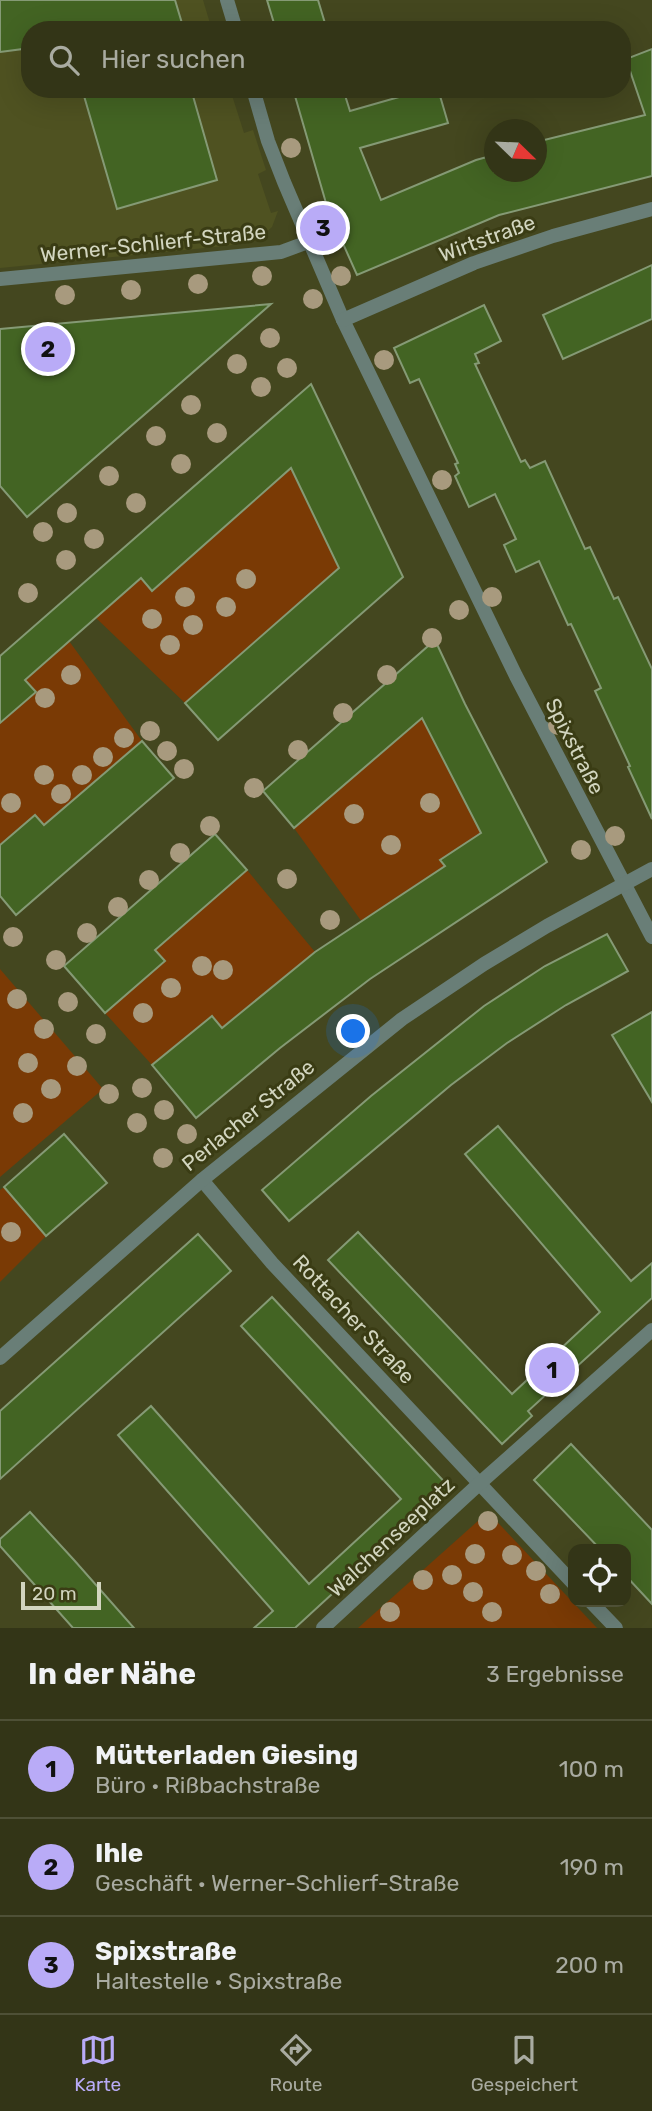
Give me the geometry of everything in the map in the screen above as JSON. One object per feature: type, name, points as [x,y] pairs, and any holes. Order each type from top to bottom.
[{"type":"street","points":[[227,0],[233,21]]},
{"type":"street","name":"Spixstraße","points":[[256,98],[268,141],[308,242],[343,320],[498,639],[652,937]]},
{"type":"street","name":"Wirtstraße","points":[[343,320],[474,263],[553,236],[652,209]]},
{"type":"street","name":"Werner-Schlierf-Straße","points":[[0,279],[281,252],[308,242]]},
{"type":"street","name":"Perlacher Straße","points":[[0,1358],[202,1180],[402,1019],[547,926],[652,869]]},
{"type":"street","name":"Rottacher Straße","points":[[202,1180],[272,1263],[480,1483]]},
{"type":"street","points":[[480,1483],[652,1330]]},
{"type":"street","name":"Walchenseeplatz","points":[[323,1628],[480,1483],[568,1578]]},
{"type":"street","points":[[596,1607],[615,1628]]},
{"type":"shaded area","points":[[0,0],[203,0],[209,21],[21,21],[21,98],[233,98],[244,133],[253,130],[266,170],[258,174],[271,213],[278,211],[272,227],[256,241],[226,246],[0,268]]},
{"type":"shaded area","points":[[295,465],[294,475],[328,545],[342,566],[185,703],[96,618],[141,578],[153,591]]},
{"type":"shaded area","points":[[69,641],[142,741],[60,812],[47,828],[35,815],[0,845],[0,723],[36,692],[25,680]]},
{"type":"shaded area","points":[[422,718],[482,833],[440,860],[445,866],[362,922],[294,828]]},
{"type":"shaded area","points":[[247,870],[315,952],[222,1028],[212,1016],[152,1065],[105,1013],[165,961],[155,950]]},
{"type":"shaded area","points":[[0,969],[103,1089],[0,1177]]},
{"type":"shaded area","points":[[4,1187],[46,1236],[0,1282],[0,1190]]},
{"type":"shaded area","points":[[488,1512],[568,1597],[568,1607],[577,1607],[597,1628],[358,1628]]},
{"type":"building","points":[[0,0],[175,0],[181,21],[21,21],[21,49],[0,52]]},
{"type":"building","points":[[267,0],[318,0],[324,21],[273,21]]},
{"type":"building","points":[[652,49],[652,176],[499,215],[357,275],[328,210],[296,98],[346,98],[350,111],[396,98],[441,98],[448,123],[360,148],[381,200],[484,158],[484,182],[547,182],[547,139],[645,115],[631,74],[631,57]]},
{"type":"building","points":[[85,98],[194,98],[217,180],[117,209]]},
{"type":"building","points":[[652,265],[652,319],[563,359],[543,315]]},
{"type":"building","points":[[271,304],[27,517],[0,486],[0,329]]},
{"type":"building","points":[[484,305],[501,341],[475,354],[479,363],[475,364],[521,462],[525,460],[530,468],[545,461],[585,549],[590,547],[614,599],[618,597],[652,669],[652,819],[595,691],[601,688],[539,561],[516,572],[504,545],[516,539],[495,494],[469,507],[455,476],[459,473],[455,464],[458,463],[419,379],[410,383],[394,348]]},
{"type":"building","points":[[311,384],[403,577],[218,740],[185,703],[339,568],[291,468],[152,591],[141,578],[25,680],[36,692],[0,723],[0,656]]},
{"type":"building","points":[[435,640],[547,862],[370,979],[280,1048],[196,1118],[152,1065],[212,1016],[222,1028],[315,952],[445,866],[440,860],[481,833],[422,718],[294,828],[263,791]]},
{"type":"building","points":[[142,741],[174,778],[16,915],[0,896],[0,845],[35,815],[44,825]]},
{"type":"building","points":[[215,834],[247,870],[155,950],[165,961],[105,1013],[64,966]]},
{"type":"building","points":[[607,934],[628,971],[566,1005],[507,1043],[451,1085],[289,1221],[262,1190],[371,1096],[484,1006],[545,966]]},
{"type":"building","points":[[652,1012],[652,1102],[612,1035]]},
{"type":"building","points":[[498,1126],[631,1281],[652,1263],[652,1298],[528,1411],[532,1416],[502,1444],[328,1260],[358,1232],[512,1394],[600,1312],[465,1154]]},
{"type":"building","points":[[64,1134],[107,1183],[46,1236],[4,1187]]},
{"type":"building","points":[[198,1234],[231,1271],[0,1479],[0,1411]]},
{"type":"building","points":[[272,1297],[451,1489],[419,1518],[417,1516],[295,1628],[254,1628],[273,1611],[118,1435],[151,1406],[309,1584],[401,1499],[241,1326]]},
{"type":"building","points":[[571,1444],[652,1530],[652,1604],[631,1581],[631,1544],[595,1544],[534,1480]]},
{"type":"building","points":[[30,1512],[134,1628],[73,1628],[0,1546],[0,1539]]},
{"type":"place","name":"Spixstraße","points":[[323,228]]},
{"type":"place","name":"Ihle","points":[[48,349]]},
{"type":"place","name":"Mütterladen Giesing","points":[[552,1370]]}]
